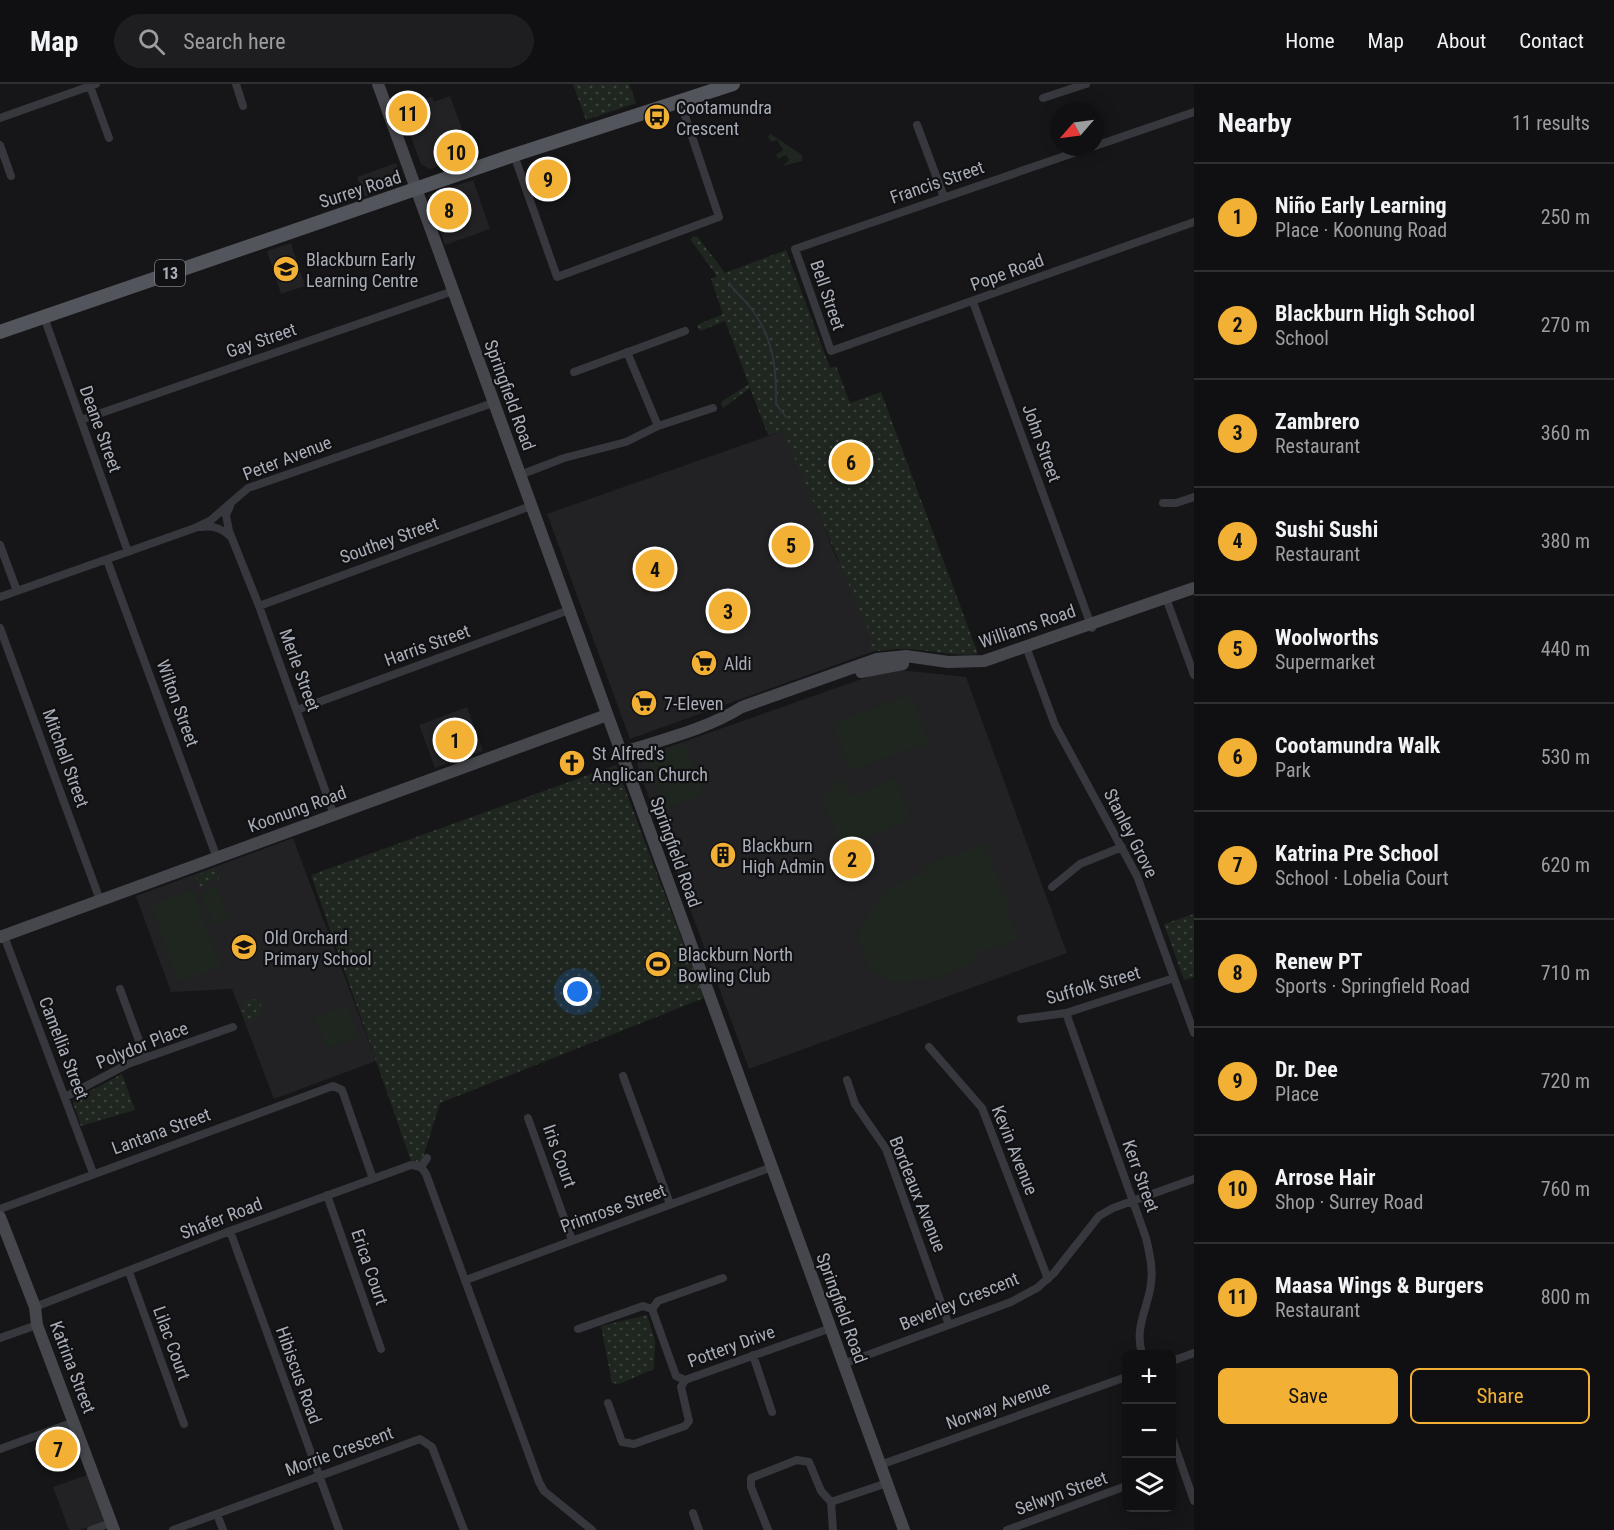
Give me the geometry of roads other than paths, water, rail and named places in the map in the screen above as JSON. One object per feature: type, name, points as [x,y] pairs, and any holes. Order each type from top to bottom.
[{"type":"main road","name":"Springfield Road","points":[[379,84],[904,1530]]},
{"type":"main road","name":"Surrey Road","points":[[0,332],[514,155],[733,84]]},
{"type":"main road","name":"Williams Road","points":[[621,753],[821,683],[864,671],[895,664],[979,665],[1194,588]]},
{"type":"main road","name":"Koonung Road","points":[[2,936],[607,715]]},
{"type":"main road","name":"Katrina Street","points":[[1,1224],[35,1307],[37,1325],[113,1526]]},
{"type":"street","points":[[236,84],[243,106]]},
{"type":"street","points":[[1043,98],[1086,84]]},
{"type":"street","points":[[0,118],[93,85],[109,138]]},
{"type":"street","points":[[514,155],[557,277],[719,217],[680,101]]},
{"type":"street","name":"Francis Street","points":[[1104,142],[1194,112]]},
{"type":"street","points":[[917,125],[944,197]]},
{"type":"street","points":[[0,145],[11,176]]},
{"type":"street","name":"Francis Street","points":[[795,249],[1064,156]]},
{"type":"street","name":"Pope Road","points":[[831,351],[1194,222]]},
{"type":"street","name":"Bell Street","points":[[795,249],[831,351]]},
{"type":"street","name":"Gay Street","points":[[81,420],[453,291]]},
{"type":"street","name":"John Street","points":[[972,302],[1081,596],[1095,623]]},
{"type":"street","name":"Deane Street","points":[[44,317],[128,552]]},
{"type":"street","points":[[574,372],[685,331]]},
{"type":"street","points":[[627,352],[658,426]]},
{"type":"street","name":"Peter Avenue","points":[[0,597],[195,528],[211,520],[248,488],[493,403]]},
{"type":"street","points":[[520,475],[564,458],[626,442],[658,426],[713,408]]},
{"type":"street","points":[[1164,503],[1176,503],[1194,497]]},
{"type":"street","name":"Merle Street","points":[[232,503],[226,515],[232,538],[259,606],[334,815]]},
{"type":"street","name":"Southey Street","points":[[259,606],[531,506]]},
{"type":"street","points":[[195,528],[213,526],[223,530],[232,538]]},
{"type":"street","points":[[0,545],[17,591]]},
{"type":"street","name":"Wilton Street","points":[[107,560],[217,858]]},
{"type":"street","points":[[1166,598],[1194,675]]},
{"type":"street","name":"Harris Street","points":[[297,710],[569,610]]},
{"type":"street","name":"Mitchell Street","points":[[0,628],[100,900]]},
{"type":"street","name":"Stanley Grove","points":[[1027,649],[1055,725],[1137,876],[1194,1033]]},
{"type":"street","points":[[1052,887],[1080,864],[1122,847]]},
{"type":"street","name":"Camellia Street","points":[[2,936],[93,1173]]},
{"type":"street","name":"Suffolk Street","points":[[1021,1019],[1066,1013],[1174,978]]},
{"type":"street","points":[[120,989],[145,1057]]},
{"type":"street","name":"Kerr Street","points":[[1066,1013],[1152,1263],[1151,1289],[1140,1323],[1141,1350]]},
{"type":"street","name":"Polydor Place","points":[[65,1097],[145,1057],[233,1027]]},
{"type":"street","name":"Kevin Avenue","points":[[929,1047],[982,1108],[1048,1279]]},
{"type":"street","points":[[623,1076],[670,1204]]},
{"type":"street","name":"Bordeaux Avenue","points":[[847,1080],[855,1104],[886,1149],[948,1325]]},
{"type":"street","name":"Lantana Street","points":[[0,1209],[333,1086],[342,1090],[373,1179]]},
{"type":"street","name":"Iris Court","points":[[528,1118],[572,1240]]},
{"type":"street","points":[[427,1158],[421,1167],[426,1174],[466,1280],[539,1482],[544,1491],[592,1530]]},
{"type":"street","name":"Shafer Road","points":[[35,1307],[230,1231],[411,1165],[421,1167]]},
{"type":"street","name":"Primrose Street","points":[[466,1280],[772,1167]]},
{"type":"street","name":"Beverley Crescent","points":[[843,1364],[1011,1302],[1048,1279],[1099,1216],[1132,1201],[1194,1179]]},
{"type":"street","name":"Erica Court","points":[[327,1196],[381,1349]]},
{"type":"street","name":"Hibiscus Road","points":[[230,1231],[339,1530]]},
{"type":"street","name":"Lilac Court","points":[[129,1272],[184,1424]]},
{"type":"street","points":[[578,1329],[643,1306],[652,1309],[658,1301],[723,1278]]},
{"type":"street","name":"Pottery Drive","points":[[652,1309],[676,1376],[685,1380],[831,1328]]},
{"type":"street","points":[[0,1338],[37,1325]]},
{"type":"street","points":[[1176,1360],[1194,1353]]},
{"type":"street","points":[[753,1355],[772,1412]]},
{"type":"street","name":"Norway Avenue","points":[[880,1465],[1122,1378]]},
{"type":"street","points":[[608,1403],[622,1442],[634,1444],[685,1426],[689,1414],[681,1387],[685,1380]]},
{"type":"street","points":[[0,1449],[75,1422]]},
{"type":"street","name":"Morrie Crescent","points":[[173,1530],[420,1439],[432,1447],[464,1530]]},
{"type":"street","points":[[1176,1449],[1194,1501]]},
{"type":"street","points":[[768,1530],[750,1487],[751,1478],[797,1460],[809,1462],[821,1491],[831,1502],[833,1530]]},
{"type":"street","points":[[831,1502],[887,1483]]},
{"type":"street","name":"Selwyn Street","points":[[1007,1530],[1122,1487]]},
{"type":"street","points":[[693,1513],[699,1530]]},
{"type":"street","points":[[217,1514],[223,1530]]},
{"type":"street","points":[[91,1530],[113,1526]]},
{"type":"waterway","points":[[729,283],[750,307],[764,329],[772,353],[776,378],[776,404],[786,417]]},
{"type":"place","name":"Maasa Wings & Burgers","points":[[408,113]]},
{"type":"place","name":"Cootamundra Crescent","points":[[657,117]]},
{"type":"place","name":"Arrose Hair","points":[[456,152]]},
{"type":"place","name":"Dr. Dee","points":[[548,179]]},
{"type":"place","name":"Renew PT","points":[[449,210]]},
{"type":"place","name":"Blackburn Early Learning Centre","points":[[286,269]]},
{"type":"place","name":"Cootamundra Walk","points":[[851,462]]},
{"type":"place","name":"Woolworths","points":[[791,545]]},
{"type":"place","name":"Sushi Sushi","points":[[655,569]]},
{"type":"place","name":"Zambrero","points":[[728,611]]},
{"type":"place","name":"Aldi","points":[[704,663]]},
{"type":"place","name":"7-Eleven","points":[[644,703]]},
{"type":"place","name":"Niño Early Learning","points":[[455,740]]},
{"type":"place","name":"St Alfred's Anglican Church","points":[[572,763]]},
{"type":"place","name":"Blackburn High Admin","points":[[723,855]]},
{"type":"place","name":"Blackburn High School","points":[[852,859]]},
{"type":"place","name":"Old Orchard Primary School","points":[[244,947]]},
{"type":"place","name":"Blackburn North Bowling Club","points":[[658,964]]},
{"type":"place","name":"Katrina Pre School","points":[[58,1449]]}]
